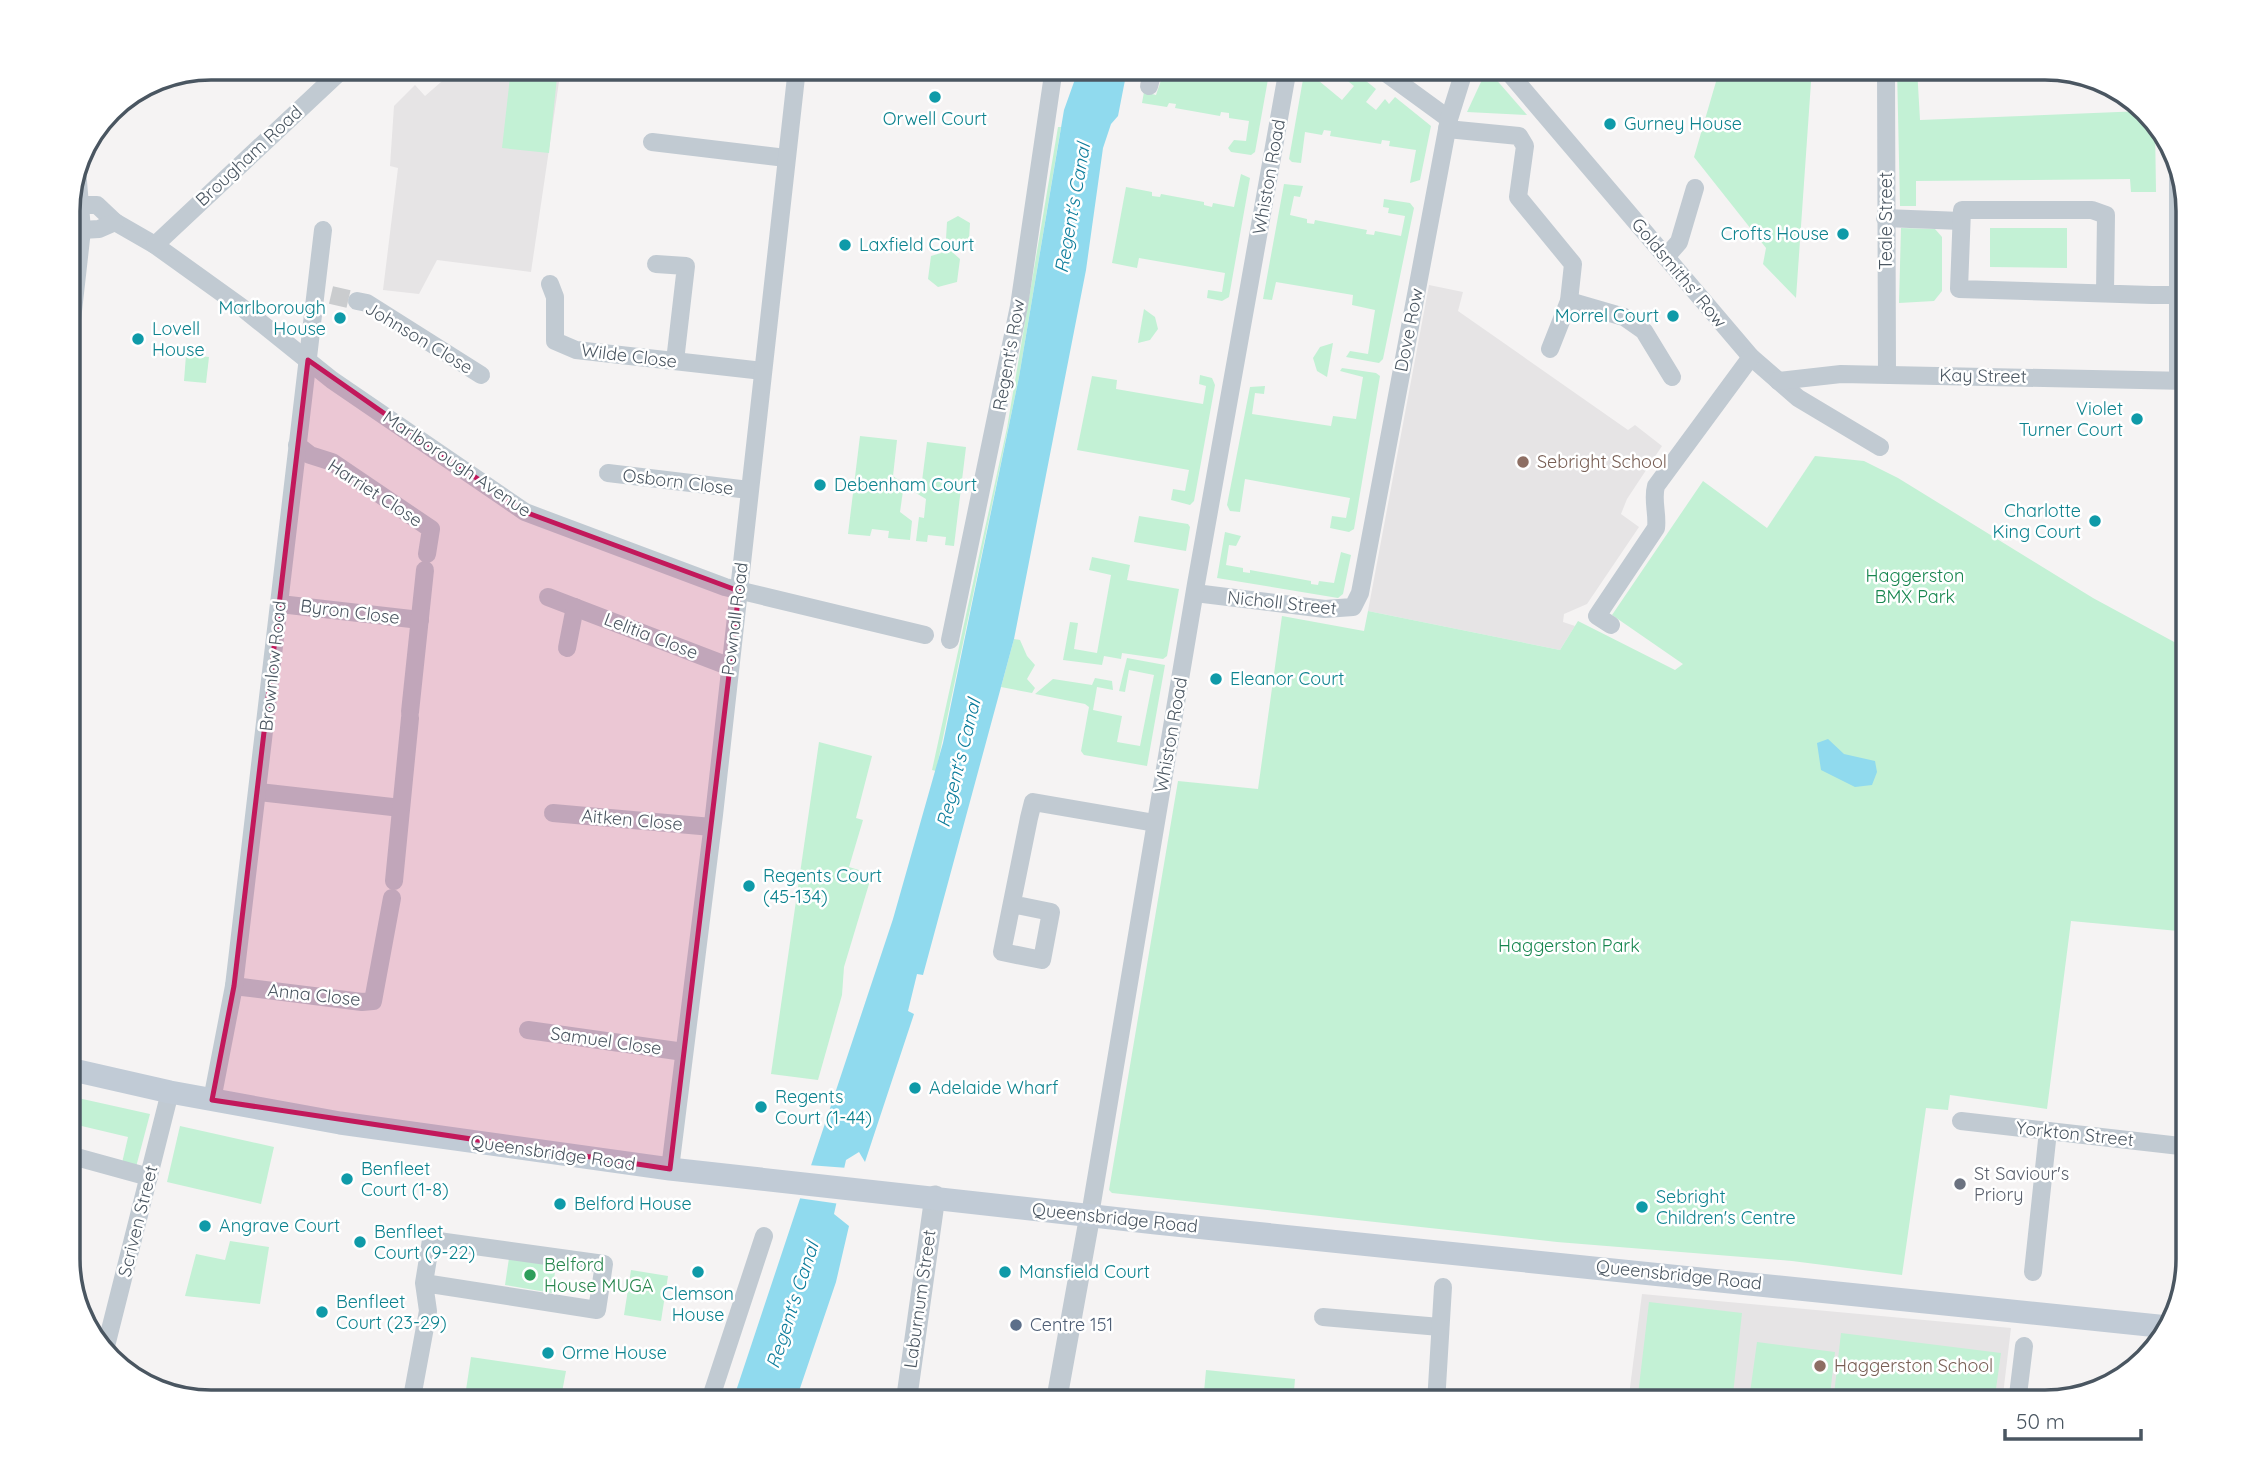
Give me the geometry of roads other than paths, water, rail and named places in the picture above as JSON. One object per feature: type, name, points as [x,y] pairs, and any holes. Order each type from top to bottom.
[{"type":"main road","name":"Queensbridge Road","points":[[81,1072],[170,1092],[380,1129],[670,1169],[2158,1326]]},
{"type":"street","name":"Brougham Road","points":[[155,245],[331,80]]},
{"type":"street","name":"Pownall Road","points":[[670,1169],[712,827],[796,80]]},
{"type":"street","name":"Regent's Row","points":[[950,640],[1019,306],[1052,80]]},
{"type":"street","name":"Whiston Road","points":[[1058,1390],[1286,80]]},
{"type":"street","points":[[1394,80],[1448,124],[1519,136],[1525,146],[1518,197],[1573,264],[1569,301],[1550,349]]},
{"type":"street","name":"Dove Row","points":[[1360,593],[1448,124],[1461,80]]},
{"type":"street","name":"Goldsmiths' Row","points":[[1515,80],[1751,357],[1798,398],[1880,447]]},
{"type":"street","name":"Teale Street","points":[[1885,80],[1886,374]]},
{"type":"street","points":[[652,142],[786,158]]},
{"type":"street","points":[[1666,257],[1679,242],[1695,188]]},
{"type":"street","points":[[81,239],[82,197]]},
{"type":"street","name":"Marlborough Avenue","points":[[83,205],[97,205],[115,222],[155,245],[332,380],[525,512],[650,562],[739,591],[925,635]]},
{"type":"street","points":[[2105,293],[2106,215],[2092,210],[1962,210],[1959,289],[2176,295]]},
{"type":"street","points":[[1885,218],[1961,221]]},
{"type":"street","points":[[82,230],[99,229],[115,222]]},
{"type":"street","name":"Brownlow Road","points":[[212,1100],[234,986],[259,792],[297,445],[308,360],[323,294],[323,230]]},
{"type":"street","points":[[656,264],[686,266],[676,361]]},
{"type":"street","name":"Wilde Close","points":[[550,284],[555,296],[555,341],[576,350],[763,370]]},
{"type":"street","name":"Johnson Close","points":[[357,301],[367,303],[481,375]]},
{"type":"street","points":[[1569,301],[1624,317],[1644,331],[1672,377]]},
{"type":"street","points":[[1611,625],[1597,616],[1656,528],[1658,516],[1653,495],[1656,486],[1751,357]]},
{"type":"street","name":"Kay Street","points":[[1778,381],[1840,374],[2176,380]]},
{"type":"street","name":"Harriet Close","points":[[297,445],[310,455],[332,463],[430,529],[393,890]]},
{"type":"street","name":"Osborn Close","points":[[608,472],[749,490]]},
{"type":"street","name":"Nicholl Street","points":[[1195,593],[1344,610],[1353,607],[1360,593]]},
{"type":"street","name":"Lelitia Close","points":[[548,597],[728,666]]},
{"type":"street","name":"Byron Close","points":[[280,604],[420,620]]},
{"type":"street","points":[[567,648],[575,607]]},
{"type":"street","points":[[259,792],[401,808]]},
{"type":"street","points":[[1012,904],[1051,912],[1042,960],[1002,952],[1033,802],[1155,823]]},
{"type":"street","name":"Aitken Close","points":[[553,813],[712,827]]},
{"type":"street","name":"Anna Close","points":[[234,986],[362,1002],[373,1001],[393,890]]},
{"type":"street","name":"Samuel Close","points":[[528,1030],[684,1052]]},
{"type":"street","name":"Scriven Street","points":[[108,1339],[170,1092]]},
{"type":"street","name":"Yorkton Street","points":[[1961,1121],[2176,1146]]},
{"type":"street","points":[[2033,1272],[2048,1131]]},
{"type":"street","points":[[81,1158],[149,1177]]},
{"type":"street","name":"Laburnum Street","points":[[908,1390],[935,1196]]},
{"type":"street","points":[[713,1390],[764,1236]]},
{"type":"street","points":[[413,1390],[428,1311],[424,1283],[431,1240],[604,1264],[597,1310],[424,1283]]},
{"type":"street","points":[[1437,1390],[1443,1287]]},
{"type":"street","points":[[1323,1317],[1440,1327]]},
{"type":"street","points":[[2019,1390],[2024,1346]]},
{"type":"water","name":"Regent's Canal","points":[[1075,80],[1125,80],[1118,116],[1111,124],[1103,148],[1086,270],[1014,639],[923,975],[917,974],[908,1011],[914,1014],[865,1162],[859,1152],[846,1160],[834,1214],[849,1226],[836,1282],[799,1390],[736,1390],[893,919],[943,743],[1019,377],[1064,110]]},
{"type":"water","points":[[1828,739],[1844,754],[1875,761],[1877,772],[1872,785],[1855,787],[1821,770],[1817,743]]},
{"type":"tunnel","points":[[331,295],[357,301]]},
{"type":"place","name":"Orwell Court","points":[[935,97]]},
{"type":"place","name":"Gurney House","points":[[1610,124]]},
{"type":"place","name":"Crofts House","points":[[1843,234]]},
{"type":"place","name":"Laxfield Court","points":[[845,245]]},
{"type":"place","name":"Morrel Court","points":[[1673,316]]},
{"type":"place","name":"Marlborough House","points":[[340,318]]},
{"type":"place","name":"Lovell House","points":[[138,339]]},
{"type":"place","name":"Violet Turner Court","points":[[2137,419]]},
{"type":"place","name":"Sebright School","points":[[1523,462]]},
{"type":"place","name":"Debenham Court","points":[[820,485]]},
{"type":"place","name":"Charlotte King Court","points":[[2095,521]]},
{"type":"place","name":"Eleanor Court","points":[[1216,679]]},
{"type":"place","name":"Regents Court (45-134)","points":[[749,886]]},
{"type":"place","name":"Adelaide Wharf","points":[[915,1088]]},
{"type":"place","name":"Regents Court (1-44)","points":[[761,1107]]},
{"type":"place","name":"Benfleet Court (1-8)","points":[[347,1179]]},
{"type":"place","name":"St Saviour's Priory","points":[[1960,1184]]},
{"type":"place","name":"Belford House","points":[[560,1204]]},
{"type":"place","name":"Sebright Children's Centre","points":[[1642,1207]]},
{"type":"place","name":"Angrave Court","points":[[205,1226]]},
{"type":"place","name":"Benfleet Court (9-22)","points":[[360,1242]]},
{"type":"place","name":"Clemson House","points":[[698,1272]]},
{"type":"place","name":"Mansfield Court","points":[[1005,1272]]},
{"type":"place","name":"Belford House MUGA","points":[[530,1275]]},
{"type":"place","name":"Benfleet Court (23-29)","points":[[322,1312]]},
{"type":"place","name":"Centre 151","points":[[1016,1325]]},
{"type":"place","name":"Orme House","points":[[548,1353]]},
{"type":"place","name":"Haggerston School","points":[[1820,1366]]},
{"type":"park label","name":"Haggerston BMX Park","points":[[1915,586]]},
{"type":"park label","name":"Haggerston Park","points":[[1569,946]]}]
